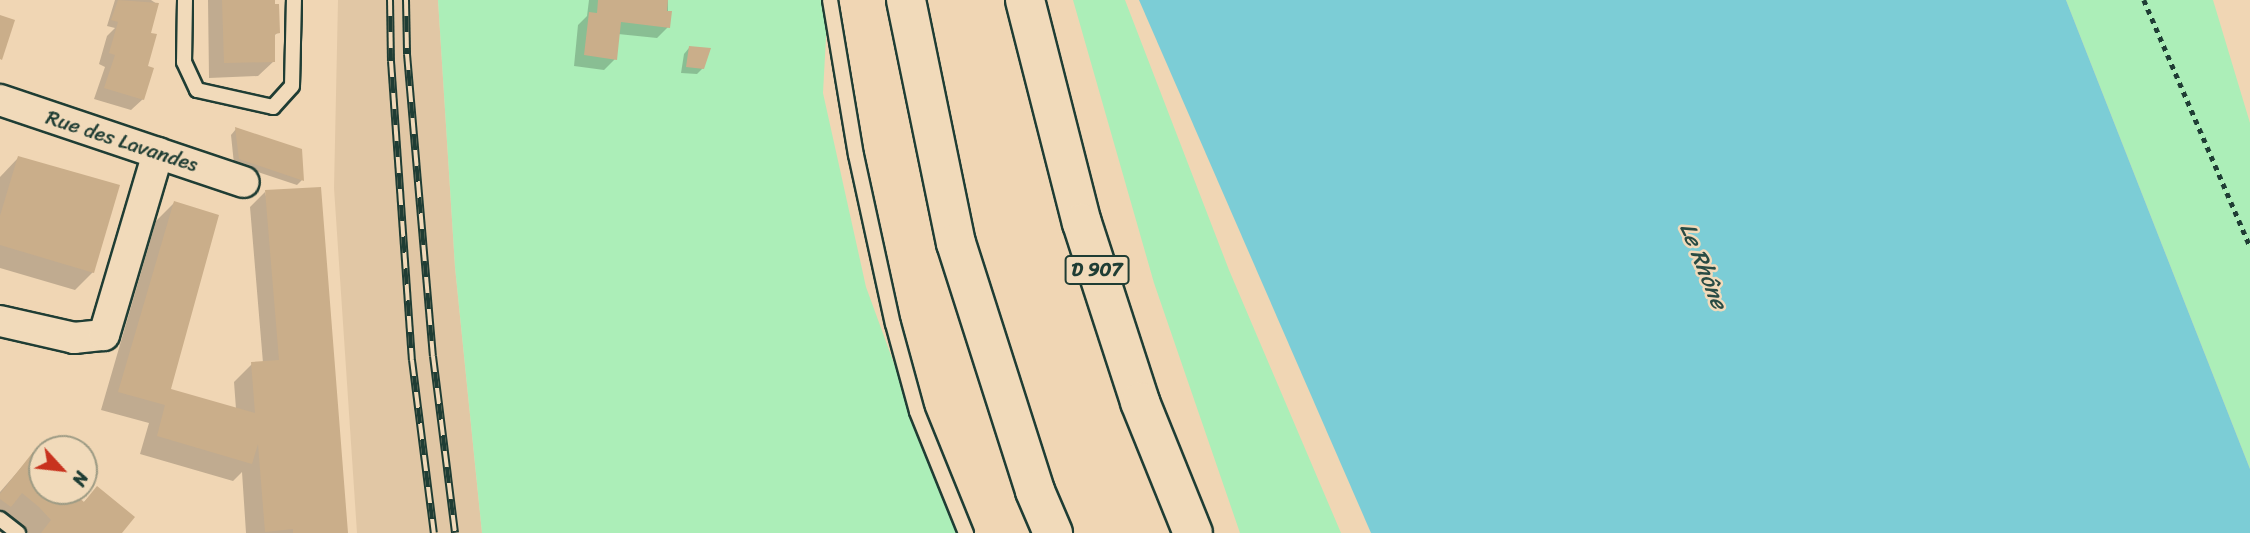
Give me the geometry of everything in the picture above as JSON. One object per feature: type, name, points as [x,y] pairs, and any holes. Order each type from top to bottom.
[{"type":"highway","points":[[906,0],[956,243],[1035,491],[1053,533]]},
{"type":"highway","name":"D 907","points":[[1025,0],[1082,223],[1140,402],[1193,533]]},
{"type":"street","name":"Rue des Lavandes","points":[[0,100],[244,181]]},
{"type":"street","points":[[0,320],[74,338],[104,335],[158,153]]},
{"type":"lane","points":[[185,0],[184,62],[197,90],[273,107],[292,86],[294,0]]},
{"type":"lane","points":[[830,0],[856,155],[893,324],[917,412],[966,533]]},
{"type":"lane","points":[[0,519],[18,533]]},
{"type":"path","points":[[2144,0],[2250,246]]},
{"type":"shaded area","points":[[338,0],[438,0],[455,267],[482,533],[357,533],[334,188]]},
{"type":"green space","points":[[438,0],[828,0],[823,93],[866,287],[956,533],[482,533],[455,267]]},
{"type":"green space","points":[[1073,0],[1125,0],[1229,270],[1341,533],[1240,533],[1154,283]]},
{"type":"green space","points":[[2066,0],[2213,0],[2250,123],[2250,469]]},
{"type":"water","name":"Le Rhône","points":[[1139,0],[2066,0],[2250,469],[2250,533],[1371,533]]},
{"type":"building","points":[[118,0],[159,3],[151,33],[157,34],[148,66],[154,68],[144,100],[104,88],[115,55],[109,53],[118,22],[111,20]]},
{"type":"building","points":[[222,0],[275,0],[275,4],[279,4],[280,33],[275,34],[275,62],[224,63]]},
{"type":"building","points":[[598,0],[668,0],[667,11],[672,11],[670,28],[621,22],[617,60],[584,55],[589,12],[597,13]]},
{"type":"building","points":[[0,15],[15,20],[2,60],[0,59]]},
{"type":"building","points":[[689,46],[711,48],[704,69],[686,67]]},
{"type":"building","points":[[235,127],[302,149],[304,181],[239,159]]},
{"type":"building","points":[[18,156],[120,185],[94,273],[0,245],[0,216]]},
{"type":"building","points":[[321,187],[348,533],[293,533],[293,529],[265,532],[258,444],[252,464],[157,436],[165,405],[118,392],[174,201],[219,215],[171,389],[255,413],[251,362],[279,360],[265,190]]},
{"type":"building","points":[[28,458],[28,498],[22,493],[11,507],[0,499],[0,494]]},
{"type":"building","points":[[98,487],[135,517],[122,533],[41,533],[51,520],[37,505],[98,505]]},
{"type":"railway","points":[[390,0],[391,61],[412,360],[434,533]]},
{"type":"railway","points":[[406,0],[407,54],[433,356],[455,533]]}]
